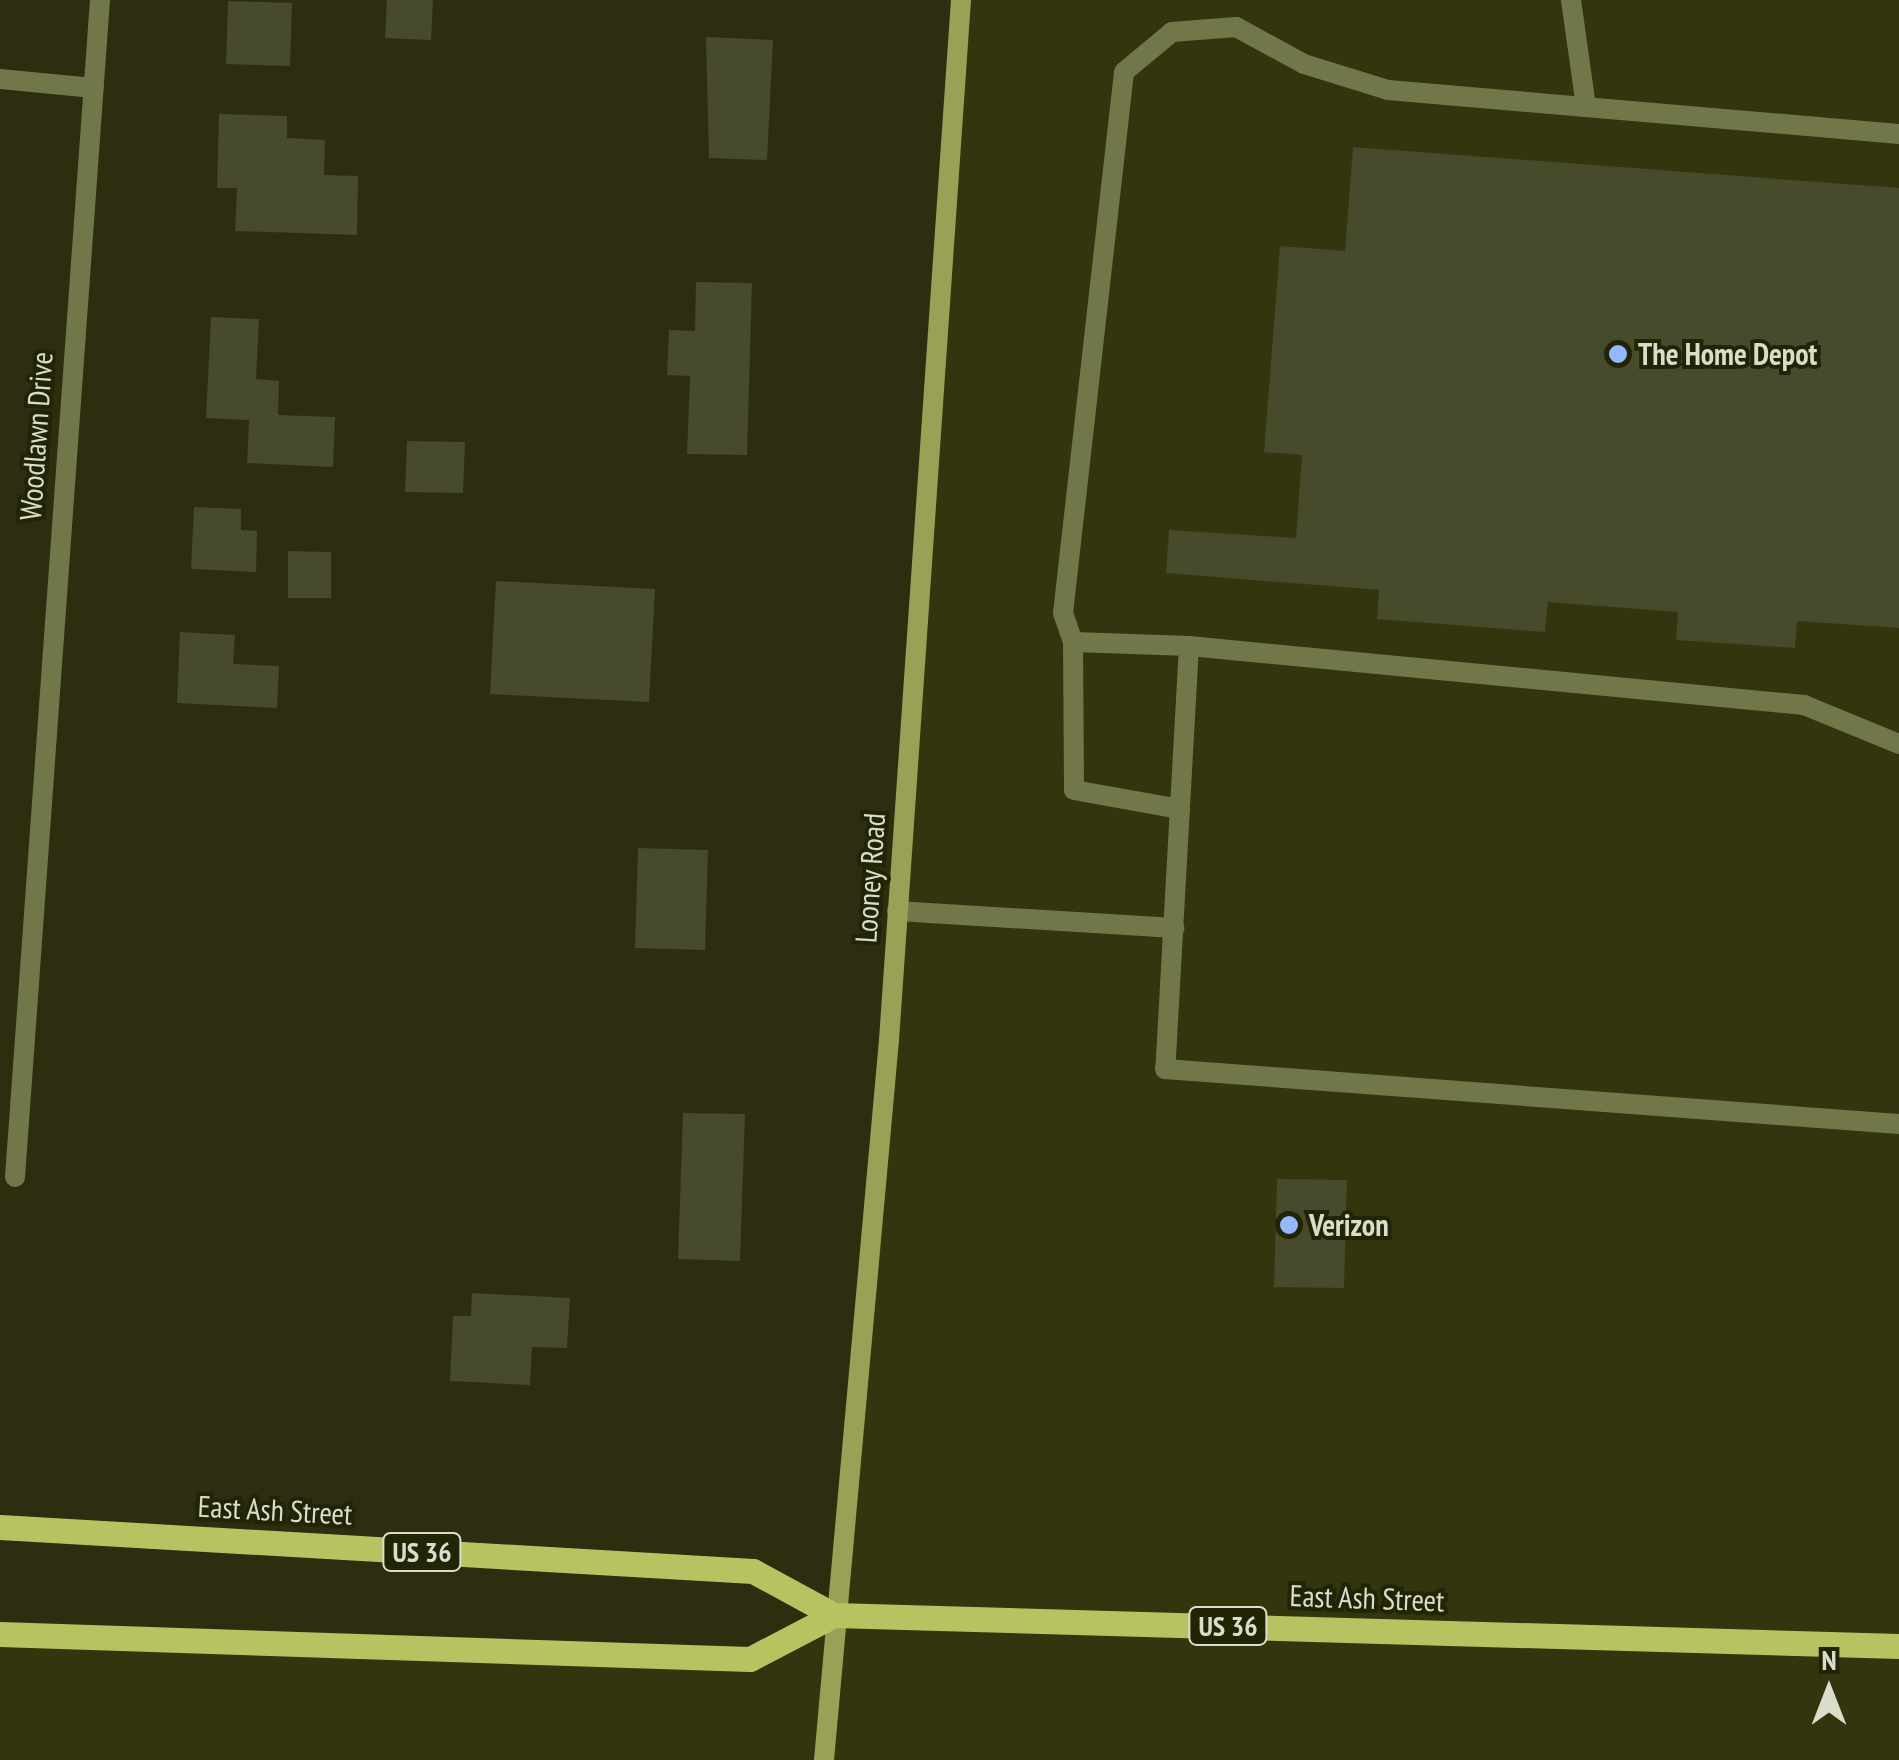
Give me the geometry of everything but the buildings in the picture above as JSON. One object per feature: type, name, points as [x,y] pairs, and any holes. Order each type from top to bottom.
[{"type":"main road","name":"East Ash Street","points":[[0,1526],[752,1571],[834,1615],[1899,1646]]},
{"type":"main road","name":"East Ash Street","points":[[0,1634],[750,1659],[834,1615]]},
{"type":"street","name":"Woodlawn Drive","points":[[16,1177],[100,0]]},
{"type":"street","name":"Looney Road","points":[[824,1760],[897,912],[961,0]]},
{"type":"street","points":[[1570,0],[1586,107]]},
{"type":"street","points":[[1180,809],[1074,790],[1074,642],[1063,613],[1124,72],[1172,32],[1236,27],[1304,64],[1388,90],[1899,134]]},
{"type":"street","points":[[0,79],[94,88]]},
{"type":"street","points":[[1074,642],[1190,646],[1804,704],[1899,744]]},
{"type":"street","points":[[1190,646],[1165,1069],[1899,1124]]},
{"type":"street","points":[[897,912],[1174,928]]},
{"type":"shaded area","points":[[961,0],[1899,0],[1899,1760],[0,1760],[0,1634],[750,1659],[834,1615],[889,1040]]},
{"type":"place","name":"The Home Depot","points":[[1618,354]]},
{"type":"place","name":"Verizon","points":[[1289,1225]]}]
